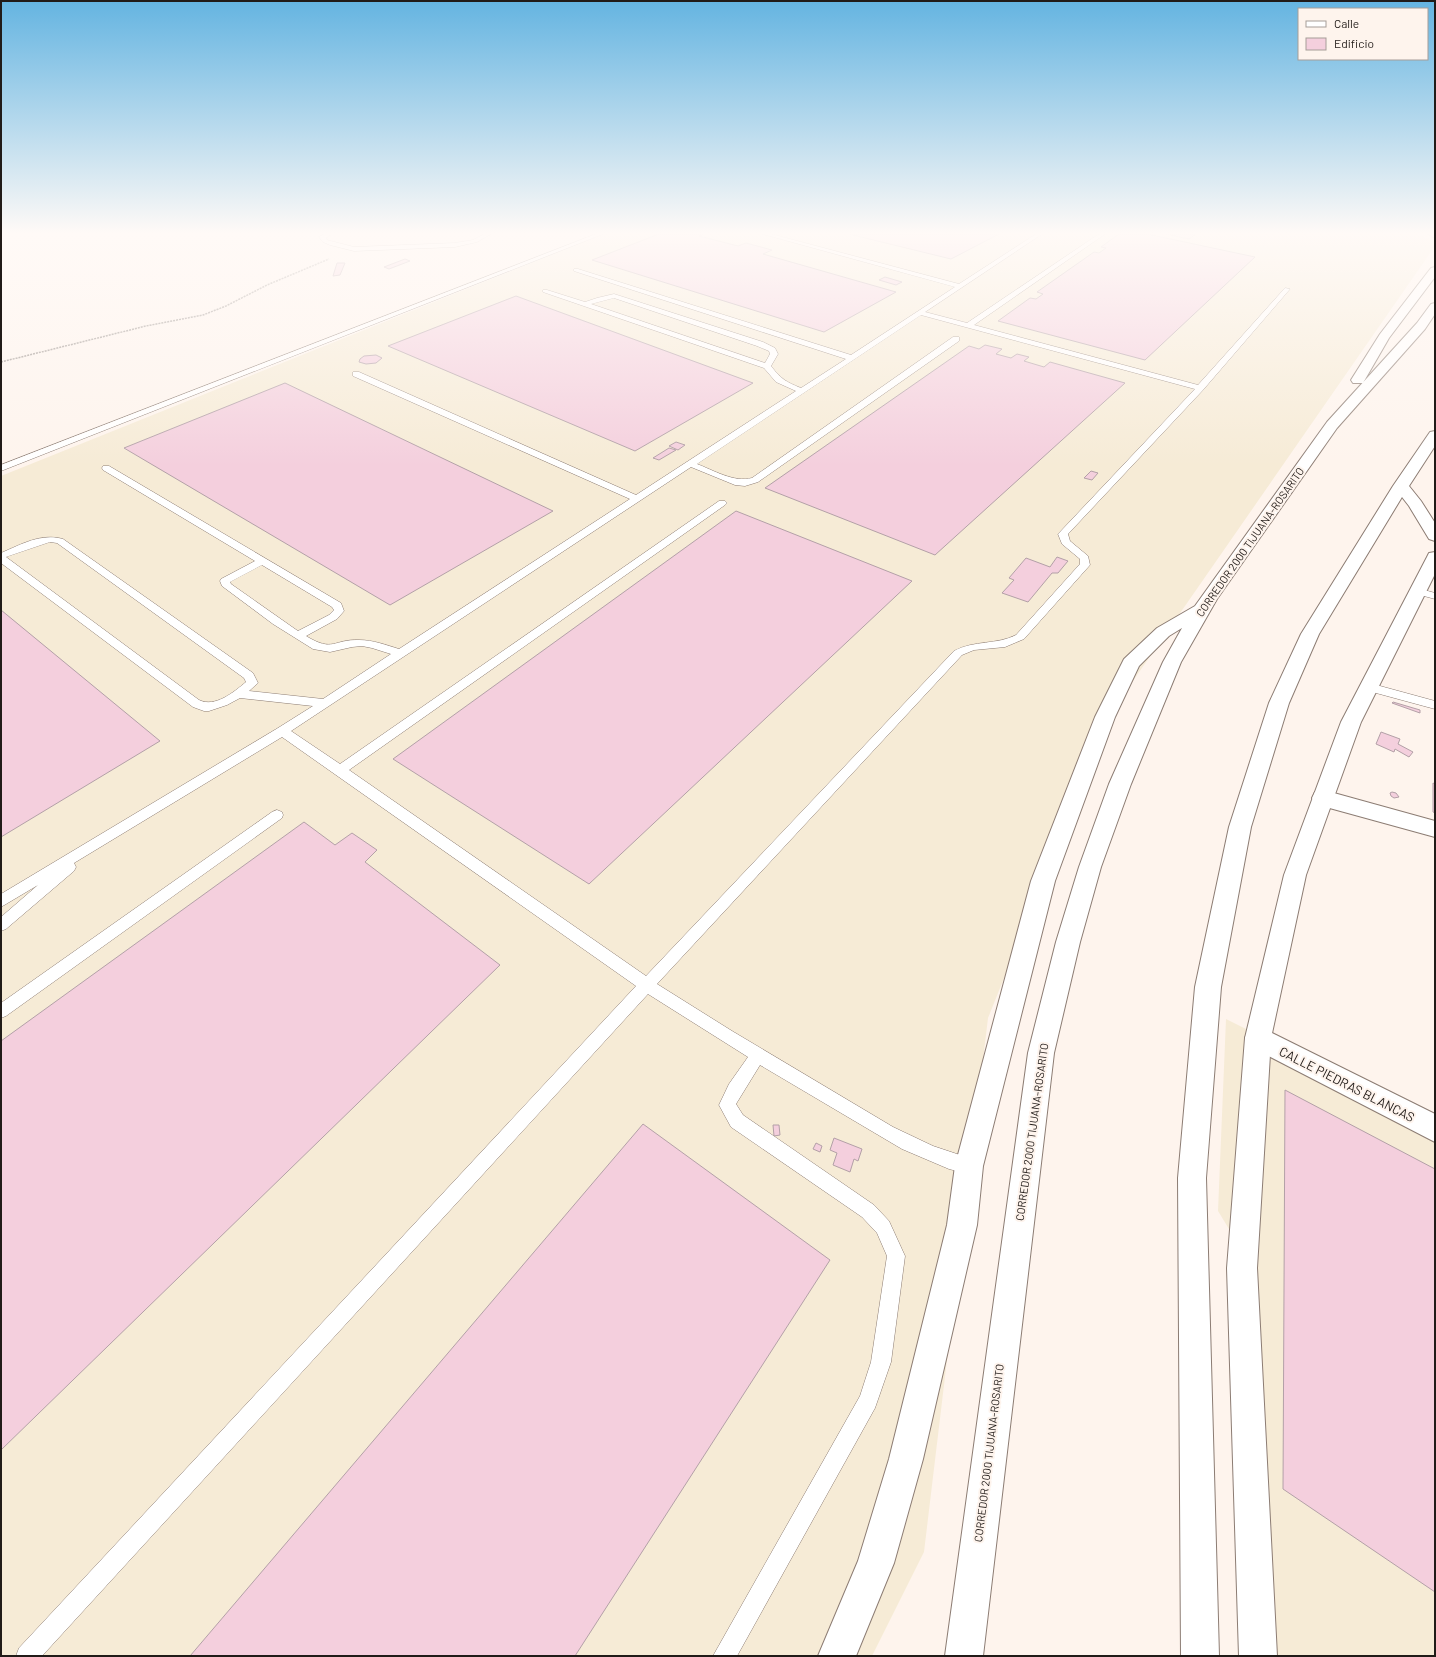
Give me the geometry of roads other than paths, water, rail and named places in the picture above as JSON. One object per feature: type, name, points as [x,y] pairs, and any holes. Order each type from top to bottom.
[{"type":"main road","points":[[1332,425],[1384,337],[1404,311]]},
{"type":"main road","name":"CORREDOR 2000 TIJUANA-ROSARITO","points":[[964,1656],[1041,1053],[1068,942],[1090,867],[1120,784],[1172,662],[1202,610],[1332,425],[1421,326],[1431,311]]},
{"type":"main road","points":[[1200,1656],[1192,1178],[1208,987],[1240,827],[1279,703],[1310,634],[1401,486],[1435,435]]},
{"type":"main road","points":[[1401,486],[1416,504],[1435,536]]},
{"type":"main road","points":[[1259,1655],[1242,1268],[1258,1038],[1295,875],[1323,798],[1351,722],[1369,687],[1426,594],[1435,557]]},
{"type":"main road","points":[[837,1656],[876,1563],[906,1459],[962,1225],[969,1166],[1043,881],[1105,717],[1131,663],[1163,632],[1202,610]]},
{"type":"main road","points":[[1323,798],[1435,829]]},
{"type":"main road","name":"CALLE PIEDRAS BLANCAS","points":[[1258,1038],[1435,1129]]},
{"type":"lane","points":[[1,468],[402,311]]},
{"type":"lane","points":[[603,311],[767,366],[773,371],[775,377],[781,383],[802,390]]},
{"type":"lane","points":[[661,311],[760,344],[772,350],[774,354],[767,366]]},
{"type":"lane","points":[[706,311],[852,358]]},
{"type":"lane","points":[[968,326],[989,311]]},
{"type":"lane","points":[[27,1656],[647,984],[958,653],[968,647],[1006,644],[1020,637],[1085,565],[1085,558],[1065,542],[1063,534],[1200,388],[1267,311]]},
{"type":"lane","points":[[1,901],[282,731],[920,313],[1200,388]]},
{"type":"lane","points":[[690,464],[735,482],[745,483],[755,480],[956,339]]},
{"type":"lane","points":[[356,374],[637,499]]},
{"type":"lane","points":[[106,468],[337,605],[339,611],[333,617],[298,636]]},
{"type":"lane","points":[[341,770],[722,503]]},
{"type":"lane","points":[[50,539],[60,541],[249,676],[252,683],[238,694],[214,706],[203,707],[195,703],[1,557],[36,542],[50,539]]},
{"type":"lane","points":[[262,561],[234,575],[226,581],[227,586],[298,636],[315,646],[326,649],[355,643],[369,644],[401,654]]},
{"type":"lane","points":[[1369,687],[1435,705]]},
{"type":"lane","points":[[238,694],[325,703]]},
{"type":"lane","points":[[282,731],[341,770],[647,984],[758,1055],[903,1141],[952,1162],[969,1166]]},
{"type":"lane","points":[[1,1011],[277,815]]},
{"type":"lane","points":[[1,925],[93,846]]},
{"type":"lane","points":[[724,1656],[868,1401],[881,1362],[896,1256],[883,1228],[868,1211],[737,1120],[727,1105],[734,1089],[758,1055]]}]
